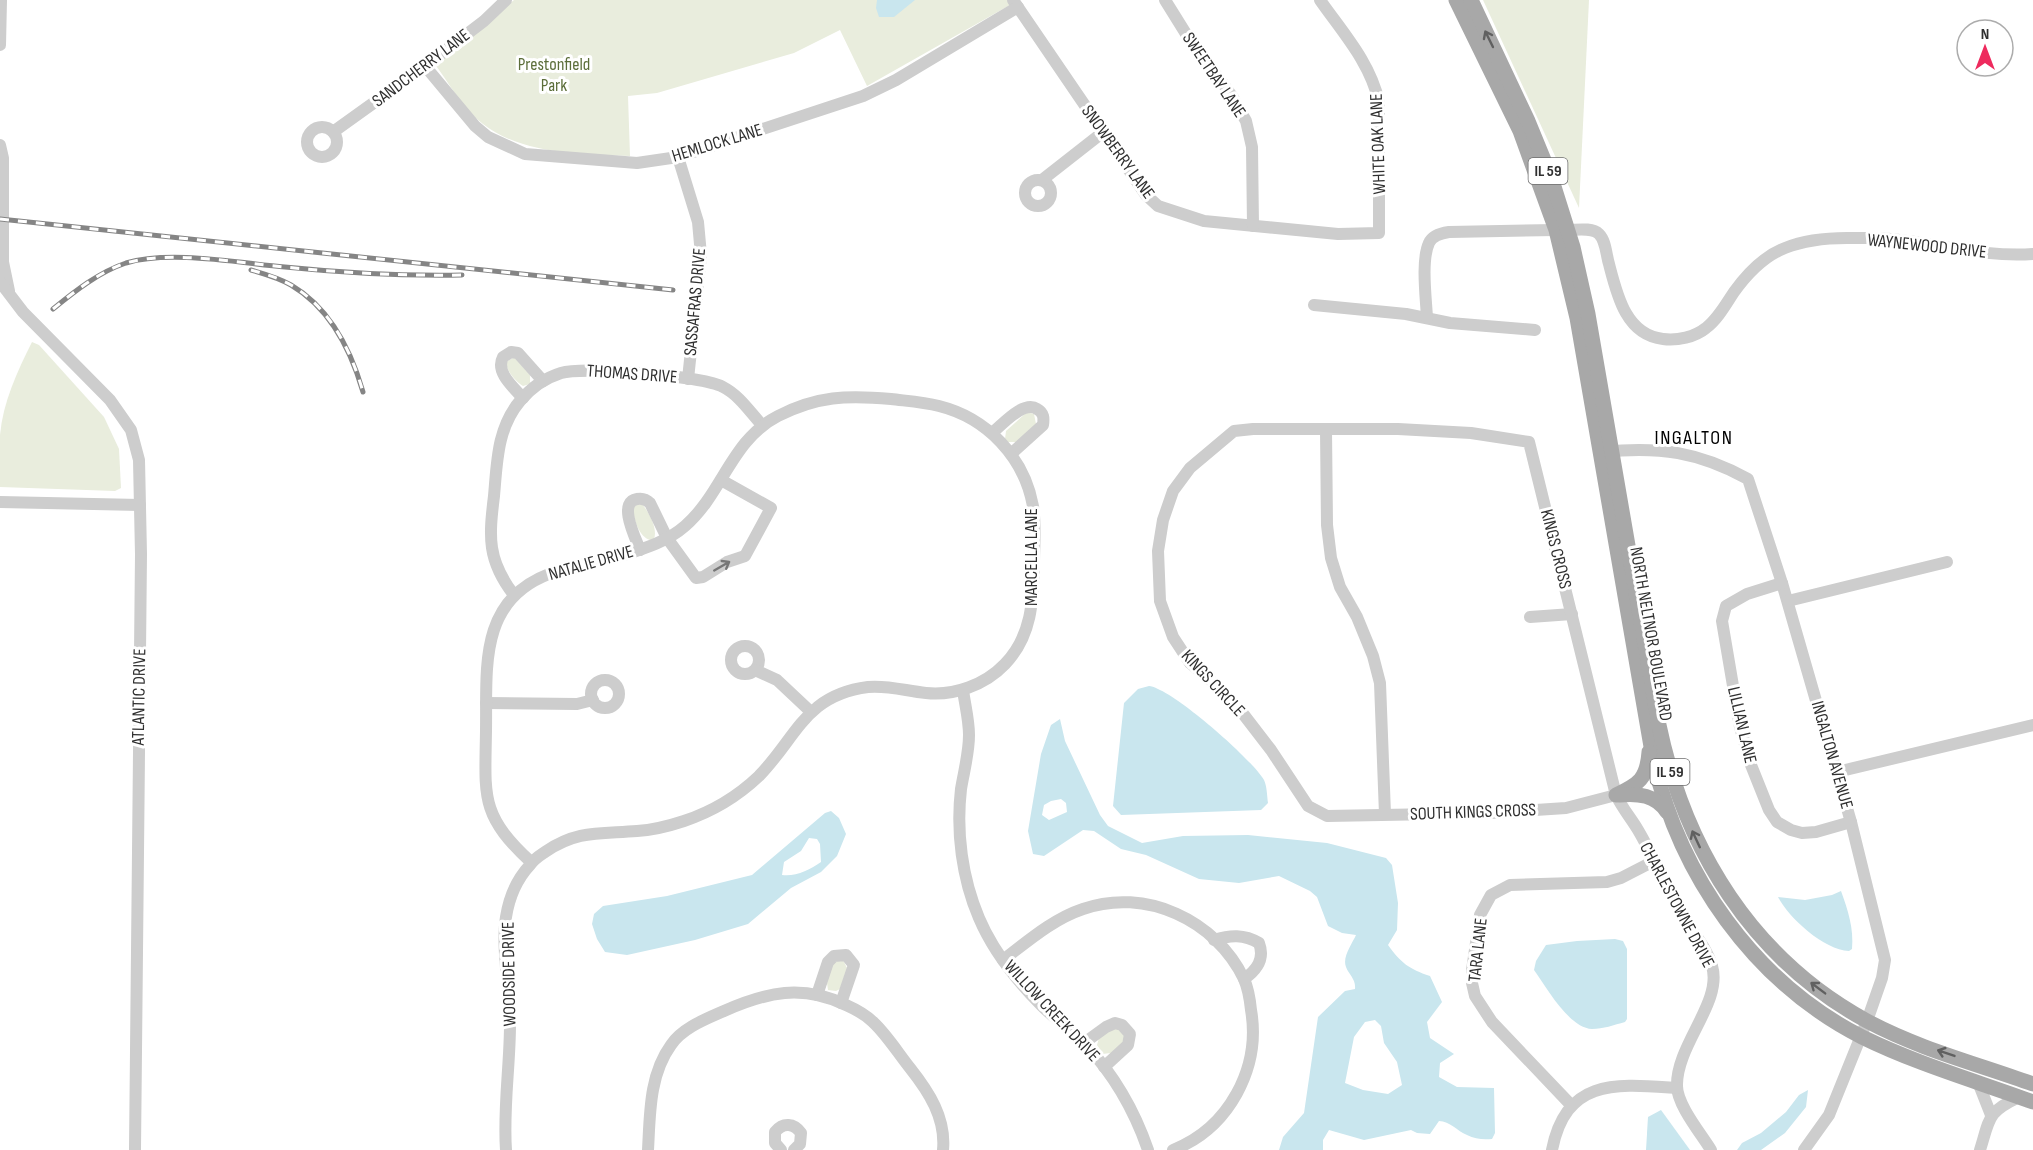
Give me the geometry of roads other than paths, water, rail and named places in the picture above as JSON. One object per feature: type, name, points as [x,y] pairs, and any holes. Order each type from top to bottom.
[{"type":"main road","name":"NORTH NELTNOR BOULEVARD","points":[[1456,0],[1520,131],[1562,230]]},
{"type":"main road","name":"NORTH NELTNOR BOULEVARD","points":[[1470,0],[1528,121],[1551,177],[1573,300],[1588,352],[1659,725],[1670,773],[1701,851],[1725,891],[1768,944],[1823,992],[1867,1021],[1918,1043],[2033,1084]]},
{"type":"main road","name":"NORTH NELTNOR BOULEVARD","points":[[1606,452],[1659,786],[1678,839],[1702,885],[1738,936],[1766,966],[1837,1022],[1861,1036],[1915,1060],[2026,1099]]},
{"type":"main road","points":[[1616,795],[1639,784],[1644,776],[1649,734]]},
{"type":"main road","points":[[1616,795],[1648,796],[1664,807],[1668,814]]},
{"type":"street","points":[[0,45],[1,0]]},
{"type":"street","name":"SANDCHERRY LANE","points":[[333,132],[484,21],[506,0]]},
{"type":"street","name":"SWEETBAY LANE","points":[[1165,0],[1188,37],[1232,96],[1245,122],[1252,147],[1253,226]]},
{"type":"street","name":"WHITE OAK LANE","points":[[1320,0],[1370,71],[1376,86],[1379,102],[1379,233]]},
{"type":"street","name":"HEMLOCK LANE","points":[[425,66],[475,126],[489,137],[525,154],[637,163],[678,157],[863,96],[896,80],[1016,4]]},
{"type":"street","name":"SNOWBERRY LANE","points":[[1016,4],[1102,133],[1146,195],[1158,206],[1204,221],[1338,234],[1379,233]]},
{"type":"street","points":[[1042,180],[1102,133]]},
{"type":"street","name":"ATLANTIC DRIVE","points":[[0,145],[3,158],[3,262],[9,293]]},
{"type":"street","name":"SASSAFRAS DRIVE","points":[[678,157],[698,222],[701,255],[688,379]]},
{"type":"street","name":"WAYNEWOOD DRIVE","points":[[1427,318],[1425,256],[1429,241],[1449,232],[1592,230],[1599,234],[1605,245],[1609,264],[1628,316],[1642,333],[1670,340],[1688,337],[1707,328],[1744,279],[1763,261],[1780,250],[1808,241],[1835,238],[1881,238],[2002,255],[2033,254]]},
{"type":"street","name":"ATLANTIC DRIVE","points":[[0,282],[23,312],[110,400],[131,430],[139,460],[135,1150]]},
{"type":"street","points":[[1314,305],[1427,318],[1450,323],[1535,330]]},
{"type":"street","points":[[523,398],[502,372],[500,366],[503,357],[511,352],[518,353],[543,381]]},
{"type":"street","name":"THOMAS DRIVE","points":[[514,594],[503,581],[494,562],[490,533],[501,439],[510,414],[523,398],[543,381],[562,373],[584,370],[710,382],[724,387],[745,405],[762,425]]},
{"type":"street","name":"MARCELLA LANE","points":[[762,425],[818,399],[850,396],[924,403],[943,406],[969,417],[993,432],[1011,454],[1028,487],[1033,507],[1035,529],[1033,604],[1023,638],[1006,664],[986,680],[963,690]]},
{"type":"street","points":[[993,432],[1023,408],[1031,406],[1040,410],[1044,417],[1043,425],[1011,454]]},
{"type":"street","name":"NATALIE DRIVE","points":[[531,862],[497,825],[488,804],[485,782],[486,662],[489,641],[497,620],[514,594],[532,582],[552,573],[655,545],[684,527],[708,500],[735,455],[762,425]]},
{"type":"street","name":"KINGS CIRCLE","points":[[1327,816],[1308,806],[1271,750],[1244,715],[1224,691],[1190,663],[1173,637],[1160,602],[1158,551],[1163,520],[1173,491],[1190,468],[1234,431],[1402,429]]},
{"type":"street","name":"KINGS CROSS","points":[[1402,429],[1471,433],[1529,442],[1616,795]]},
{"type":"street","points":[[1326,430],[1327,525],[1331,558],[1340,587],[1357,617],[1373,656],[1380,683],[1385,814]]},
{"type":"street","name":"INGALTON AVENUE","points":[[1606,452],[1631,449],[1692,455],[1723,465],[1748,479],[1788,601],[1837,772],[1885,960],[1882,978],[1867,1021],[1829,1115],[1803,1150]]},
{"type":"street","points":[[640,550],[628,515],[630,501],[637,498],[645,499],[650,503],[667,538],[696,578],[703,577],[727,562],[745,556],[771,508],[721,480]]},
{"type":"street","points":[[0,502],[140,505]]},
{"type":"street","points":[[1788,601],[1947,562]]},
{"type":"street","name":"LILLIAN LANE","points":[[1782,583],[1748,594],[1726,606],[1722,621],[1734,699],[1745,748],[1766,804],[1777,822],[1802,833],[1816,832],[1851,822]]},
{"type":"street","points":[[1530,616],[1572,614]]},
{"type":"street","points":[[755,670],[777,680],[810,711]]},
{"type":"street","name":"WOODSIDE DRIVE","points":[[506,1150],[505,1106],[510,1021],[505,928],[514,890],[531,862],[562,841],[582,834],[662,827],[718,806],[758,777],[810,711],[842,693],[866,687],[888,687],[934,693],[963,690]]},
{"type":"street","name":"WILLOW CREEK DRIVE","points":[[963,690],[969,734],[960,810],[963,863],[978,916],[1003,960],[1021,984],[1084,1043],[1104,1067],[1134,1115],[1149,1150]]},
{"type":"street","points":[[486,703],[577,704],[593,700]]},
{"type":"street","points":[[1837,772],[2033,725]]},
{"type":"street","name":"SOUTH KINGS CROSS","points":[[1327,816],[1491,813],[1566,808],[1616,795]]},
{"type":"street","name":"CHARLESTOWNE DRIVE","points":[[1616,795],[1713,967],[1713,987],[1710,999],[1686,1046],[1677,1088]]},
{"type":"street","name":"TARA LANE","points":[[1571,1105],[1492,1022],[1475,996],[1472,970],[1480,915],[1491,895],[1510,885],[1607,882],[1621,878],[1654,861]]},
{"type":"street","points":[[1003,960],[1063,918],[1096,905],[1118,902],[1143,903],[1177,913],[1203,929],[1231,957],[1244,979],[1250,1002],[1253,1035],[1250,1059],[1242,1083],[1231,1104],[1216,1123],[1199,1136],[1173,1150]]},
{"type":"street","points":[[1214,940],[1226,936],[1240,936],[1258,943],[1262,951],[1261,960],[1251,974],[1244,979]]},
{"type":"street","points":[[817,995],[828,962],[834,956],[846,955],[854,966],[841,1003]]},
{"type":"street","points":[[648,1150],[652,1091],[672,1043],[699,1023],[754,998],[789,992],[829,997],[873,1021],[928,1092],[939,1115],[943,1150]]},
{"type":"street","points":[[1084,1043],[1115,1023],[1127,1029],[1130,1034],[1128,1045],[1104,1067]]},
{"type":"street","points":[[1978,1082],[1991,1115]]},
{"type":"street","points":[[1552,1150],[1557,1131],[1571,1105],[1593,1092],[1623,1084],[1677,1088],[1689,1118],[1711,1150]]},
{"type":"street","points":[[1980,1150],[1991,1115],[1999,1106],[2026,1099]]},
{"type":"street","points":[[781,1150],[775,1143],[775,1132],[783,1125],[794,1126],[801,1133],[800,1144],[794,1150]]},
{"type":"water","points":[[877,0],[915,0],[894,17],[879,17],[876,8]]},
{"type":"water","points":[[1149,686],[1160,690],[1192,711],[1257,770],[1264,780],[1267,791],[1268,803],[1261,810],[1121,815],[1113,806],[1124,703],[1138,689]]},
{"type":"water","points":[[1060,719],[1065,741],[1100,815],[1108,826],[1142,843],[1183,836],[1248,835],[1327,843],[1386,858],[1392,865],[1398,903],[1397,930],[1388,945],[1406,965],[1430,976],[1442,1002],[1427,1022],[1430,1038],[1454,1054],[1440,1063],[1439,1077],[1457,1087],[1494,1088],[1495,1133],[1492,1139],[1473,1137],[1439,1121],[1430,1134],[1411,1130],[1364,1140],[1329,1130],[1323,1140],[1323,1150],[1279,1150],[1283,1137],[1304,1113],[1318,1017],[1345,991],[1355,989],[1345,963],[1346,955],[1356,935],[1342,933],[1328,926],[1317,897],[1310,891],[1279,876],[1239,883],[1199,879],[1146,855],[1121,849],[1094,831],[1083,830],[1044,856],[1033,854],[1028,831],[1041,754],[1051,725]],"holes":[[[1061,799],[1066,803],[1067,812],[1049,820],[1042,815],[1044,805]],[[1375,1020],[1381,1026],[1384,1043],[1397,1062],[1402,1085],[1388,1094],[1363,1090],[1345,1083],[1354,1037],[1365,1022]]]},
{"type":"water","points":[[831,811],[839,818],[846,834],[837,856],[821,872],[791,888],[748,924],[695,940],[627,955],[605,952],[597,939],[592,924],[594,914],[603,906],[667,896],[752,875],[825,813]],"holes":[[[809,838],[817,839],[820,844],[821,862],[802,872],[782,875],[784,862],[801,851]]]},
{"type":"water","points":[[1841,891],[1851,927],[1852,949],[1849,951],[1829,945],[1808,932],[1790,914],[1778,897],[1805,900]]},
{"type":"water","points":[[1615,939],[1623,941],[1627,949],[1627,1019],[1625,1022],[1600,1028],[1583,1027],[1567,1015],[1552,996],[1534,970],[1536,961],[1546,945]]},
{"type":"water","points":[[1808,1090],[1806,1107],[1785,1133],[1761,1150],[1737,1150],[1742,1143],[1761,1133],[1786,1112],[1799,1095]]},
{"type":"water","points":[[1661,1110],[1690,1150],[1646,1150],[1648,1117]]},
{"type":"railway","points":[[0,219],[673,290]]},
{"type":"railway","points":[[53,309],[106,271],[144,259],[184,257],[351,272],[462,275]]},
{"type":"railway","points":[[251,270],[286,283],[305,294],[317,306],[337,331],[352,361],[363,392]]},
{"type":"district","name":"INGALTON","points":[[1694,438]]},
{"type":"park label","name":"Prestonfield Park","points":[[554,74]]}]
